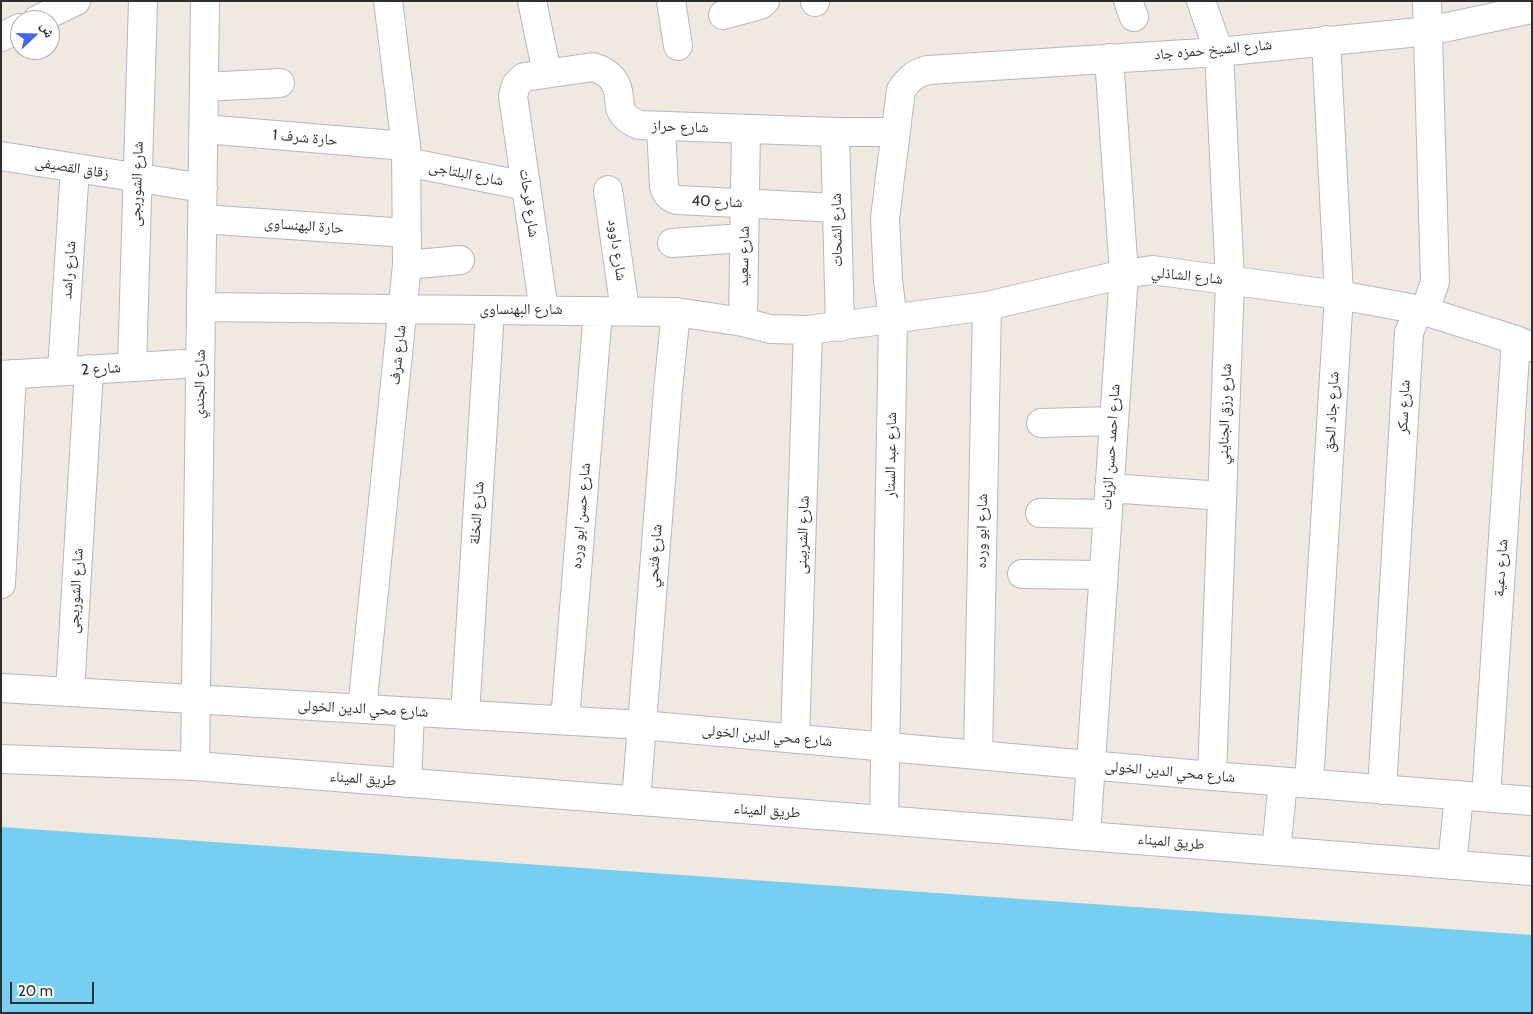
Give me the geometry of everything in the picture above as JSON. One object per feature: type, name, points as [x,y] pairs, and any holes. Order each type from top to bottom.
[{"type":"street","points":[[58,10],[76,1]]},
{"type":"street","name":"شارع الشوربجى","points":[[132,367],[143,1]]},
{"type":"street","name":"شارع الجندي","points":[[195,766],[205,1]]},
{"type":"street","name":"شارع شرف","points":[[362,709],[407,265],[406,154],[388,1]]},
{"type":"street","points":[[532,1],[547,73]]},
{"type":"street","points":[[670,1],[678,46]]},
{"type":"street","points":[[723,15],[760,5],[765,1]]},
{"type":"street","name":"شارع رزق الجنايني","points":[[1201,1],[1219,52],[1230,281],[1212,776]]},
{"type":"street","name":"شارع سكر","points":[[1382,790],[1409,333],[1415,317],[1428,302],[1434,282],[1427,1]]},
{"type":"street","name":"شارع الشيخ حمزه جاد","points":[[901,90],[912,76],[928,70],[1219,52],[1429,31],[1532,9]]},
{"type":"street","name":"شارع جاد الحق","points":[[1309,784],[1339,295],[1326,40]]},
{"type":"street","name":"شارع احمد حسن الزيات","points":[[1086,836],[1124,274],[1109,58]]},
{"type":"street","name":"شارع حراز","points":[[513,96],[513,90],[520,80],[530,75],[593,68],[609,74],[618,90],[621,110],[632,122],[640,125],[835,132],[895,132]]},
{"type":"street","points":[[204,87],[280,83]]},
{"type":"street","name":"شارع عبد الستار","points":[[884,820],[893,320],[888,280],[885,218],[901,90]]},
{"type":"street","name":"شارع فرحات","points":[[513,96],[544,310]]},
{"type":"street","name":"شارع 40","points":[[660,127],[664,186],[669,196],[677,200],[837,208]]},
{"type":"street","name":"حارة شرف 1","points":[[204,129],[406,154]]},
{"type":"street","name":"شارع سعيد","points":[[743,322],[746,129]]},
{"type":"street","name":"شارع الشحات","points":[[835,132],[840,327]]},
{"type":"street","name":"شارع البلتاجى","points":[[406,154],[526,186]]},
{"type":"street","name":"زقاق القصيفى","points":[[1,156],[203,188]]},
{"type":"street","name":"شارع راشد","points":[[75,168],[76,370]]},
{"type":"street","name":"شارع داوود","points":[[608,190],[625,311]]},
{"type":"street","name":"حارة البهنساوى","points":[[202,219],[407,233]]},
{"type":"street","points":[[672,243],[743,238]]},
{"type":"street","points":[[407,265],[460,260]]},
{"type":"street","name":"شارع الشاذلي","points":[[840,327],[987,306],[1124,274],[1152,270],[1339,295],[1421,310],[1524,343]]},
{"type":"street","name":"شارع ابو ورده","points":[[978,755],[987,306]]},
{"type":"street","name":"شارع البهنساوى","points":[[201,307],[676,312],[743,322],[770,329],[808,330],[840,327]]},
{"type":"street","name":"شارع النخلة","points":[[465,715],[490,310]]},
{"type":"street","name":"شارع حسن ابو ورده","points":[[564,720],[598,311]]},
{"type":"street","name":"شارع فتحي","points":[[636,800],[667,399],[676,312]]},
{"type":"street","name":"شارع الشربينى","points":[[795,739],[808,330]]},
{"type":"street","name":"شارع دعية","points":[[1452,865],[1472,796],[1524,343]]},
{"type":"street","name":"شارع 2","points":[[7,374],[200,363]]},
{"type":"street","name":"شارع الشوربجى","points":[[70,692],[76,370]]},
{"type":"street","points":[[1,584],[7,374]]},
{"type":"street","points":[[1041,423],[1113,422]]},
{"type":"street","points":[[1040,513],[1108,501],[1222,496]]},
{"type":"street","points":[[1022,574],[1103,574]]},
{"type":"street","name":"شارع محي الدين الخولى","points":[[1,688],[642,725],[1212,776],[1532,801]]},
{"type":"street","points":[[407,783],[410,712]]},
{"type":"street","name":"طريق الميناء","points":[[1,758],[195,766],[1532,871]]},
{"type":"street","points":[[1276,851],[1283,782]]},
{"type":"water","points":[[1,827],[1532,935],[1532,1013],[1,1013]]}]
